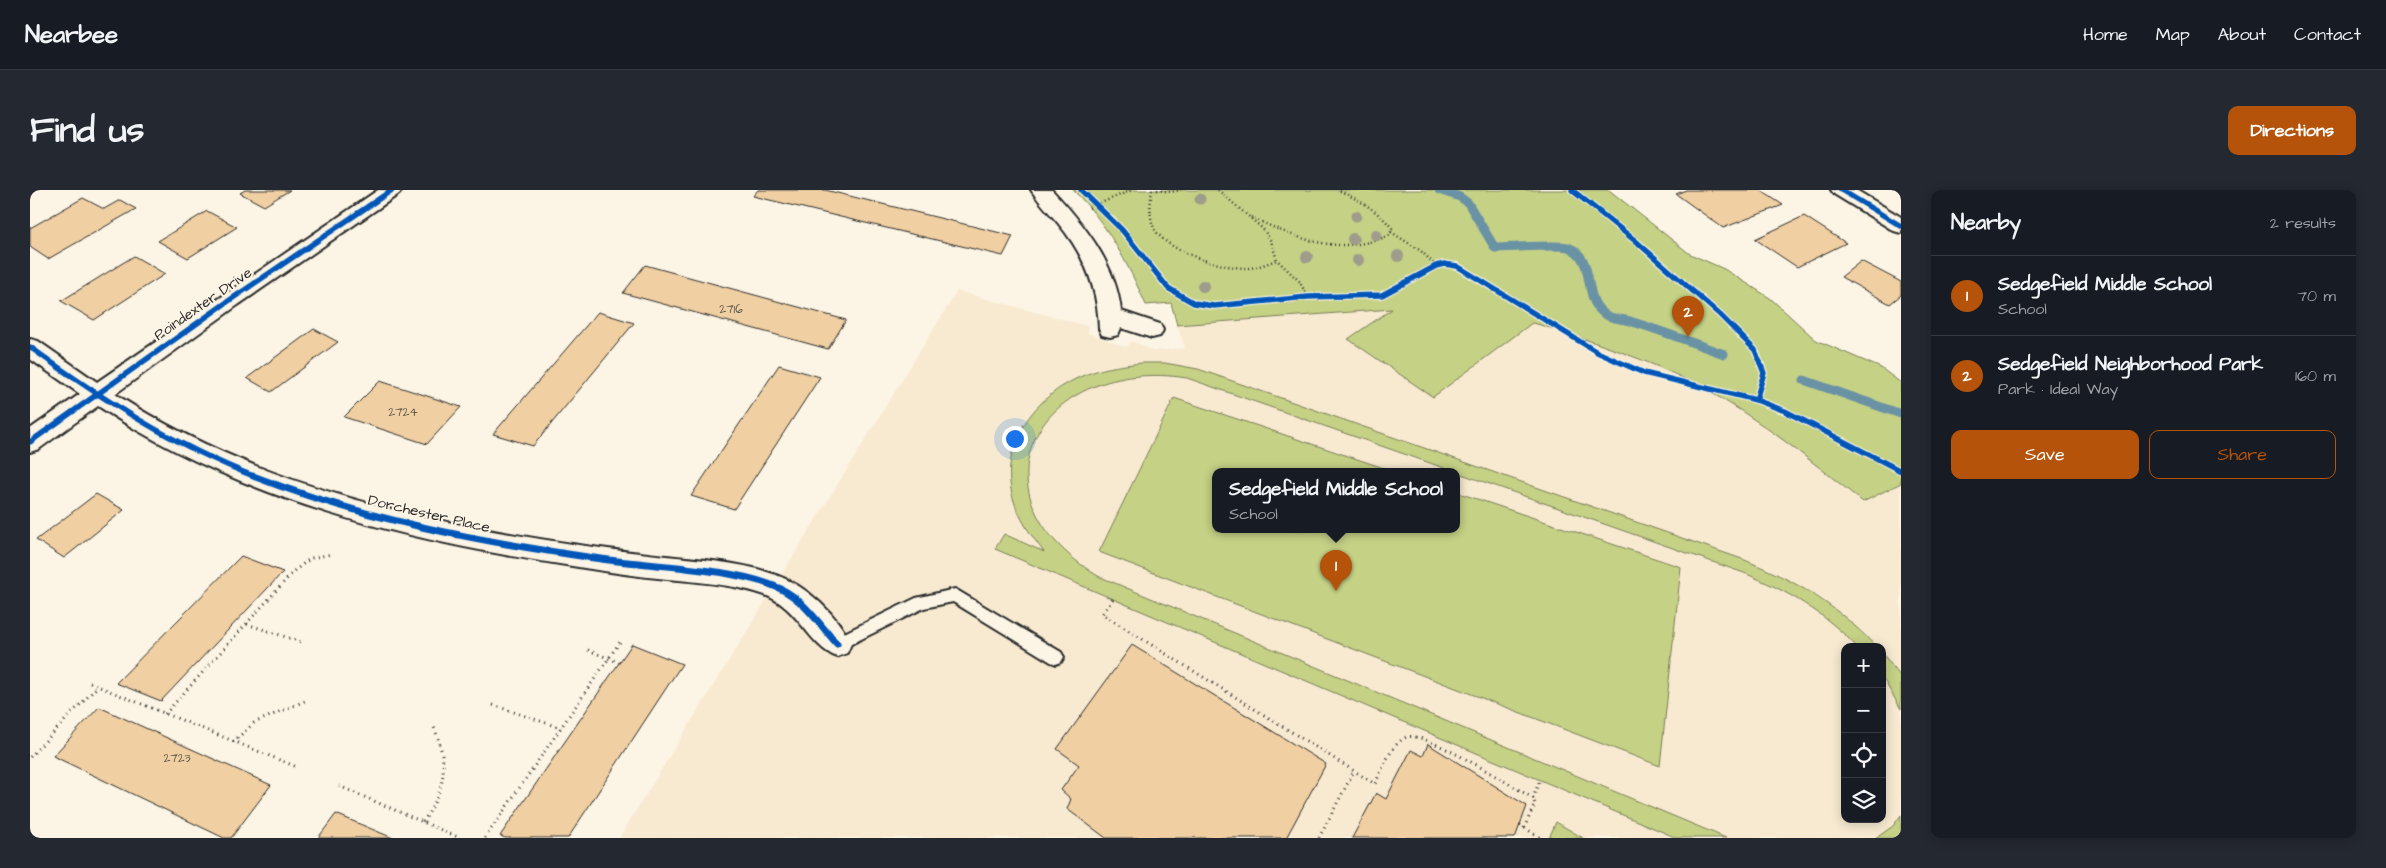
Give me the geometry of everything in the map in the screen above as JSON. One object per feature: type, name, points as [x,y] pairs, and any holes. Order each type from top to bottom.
[{"type":"street","name":"Poindexter Drive","points":[[30,442],[95,394],[392,190]]},
{"type":"street","points":[[1041,190],[1066,217],[1091,252],[1106,289],[1111,323],[1152,330]]},
{"type":"street","points":[[1841,190],[1901,226]]},
{"type":"street","name":"Dorchester Place","points":[[30,347],[95,394],[221,462],[310,497],[392,521],[602,560],[738,578],[780,589],[801,602],[837,644]]},
{"type":"lane","points":[[837,644],[922,602],[955,595],[1056,657]]},
{"type":"path","points":[[1094,203],[1132,190]]},
{"type":"path","points":[[1152,190],[1149,202],[1153,223],[1158,234],[1170,244],[1195,255],[1241,268],[1257,267],[1277,260]]},
{"type":"path","points":[[1157,190],[1171,192],[1181,190]]},
{"type":"path","points":[[1218,190],[1251,217],[1268,235],[1277,260],[1298,281],[1308,297]]},
{"type":"path","points":[[1251,217],[1286,234],[1307,241],[1354,245],[1380,242],[1390,235],[1392,228],[1383,215],[1364,202],[1338,190]]},
{"type":"path","points":[[1094,203],[1104,211]]},
{"type":"path","points":[[1391,232],[1421,251],[1436,266]]},
{"type":"path","points":[[1428,270],[1444,264]]},
{"type":"path","points":[[1298,298],[1316,297]]},
{"type":"path","points":[[165,714],[303,564],[311,558],[332,554]]},
{"type":"path","points":[[1114,599],[1102,614],[1374,784],[1399,740],[1407,736],[1419,736],[1432,741],[1533,798]]},
{"type":"path","points":[[247,624],[302,642]]},
{"type":"path","points":[[485,838],[622,639]]},
{"type":"path","points":[[588,650],[620,663]]},
{"type":"path","points":[[90,683],[297,768]]},
{"type":"path","points":[[30,757],[98,686]]},
{"type":"path","points":[[233,742],[254,723],[307,700]]},
{"type":"path","points":[[494,705],[561,728]]},
{"type":"path","points":[[424,822],[438,802],[444,783],[444,750],[434,726]]},
{"type":"path","points":[[1318,838],[1354,771]]},
{"type":"path","points":[[1540,780],[1533,798],[1534,804],[1522,826],[1541,838]]},
{"type":"path","points":[[339,786],[460,838]]},
{"type":"shaded area","points":[[957,291],[1088,326],[1088,333],[1126,347],[1132,341],[1153,351],[1185,348],[1177,325],[1405,308],[1470,312],[1537,324],[1620,350],[1699,386],[1773,431],[1863,502],[1901,483],[1901,838],[619,838]]},
{"type":"green space","points":[[1073,190],[1609,190],[1690,254],[1724,269],[1770,298],[1816,340],[1881,368],[1901,383],[1901,483],[1863,502],[1764,426],[1721,398],[1679,376],[1639,359],[1537,324],[1532,323],[1433,397],[1348,339],[1392,309],[1177,325],[1171,303],[1146,305],[1115,244],[1096,216]]},
{"type":"green space","points":[[1142,363],[1165,363],[1198,369],[1742,559],[1779,575],[1814,595],[1847,619],[1872,643],[1853,643],[1832,623],[1790,595],[1744,573],[1460,474],[1460,468],[1444,468],[1187,378],[1136,376],[1092,387],[1058,408],[1036,437],[1027,470],[1033,506],[1056,542],[1098,576],[1726,838],[1677,838],[995,549],[1004,534],[1044,552],[1028,531],[1016,507],[1010,485],[1010,464],[1015,444],[1024,425],[1036,408],[1052,394],[1070,382],[1090,373]]},
{"type":"green space","points":[[1174,398],[1384,468],[1212,468],[1212,533],[1460,533],[1460,493],[1681,567],[1660,766],[1099,552]]},
{"type":"green space","points":[[1886,658],[1901,677],[1901,709],[1886,684]]},
{"type":"green space","points":[[1901,815],[1901,838],[1876,838],[1893,826]]},
{"type":"green space","points":[[1556,822],[1583,838],[1549,838]]},
{"type":"building","points":[[245,190],[290,190],[264,206],[240,193]]},
{"type":"building","points":[[758,190],[825,190],[1013,236],[1003,256],[753,196]]},
{"type":"building","points":[[1686,190],[1760,190],[1783,205],[1723,228],[1676,194]]},
{"type":"building","points":[[83,198],[104,209],[120,200],[136,209],[48,259],[30,247],[30,228]]},
{"type":"building","points":[[207,211],[237,227],[188,258],[158,241]]},
{"type":"building","points":[[1804,216],[1846,243],[1797,267],[1755,239]]},
{"type":"building","points":[[134,256],[165,274],[94,320],[61,301]]},
{"type":"building","points":[[1861,261],[1901,282],[1901,295],[1890,304],[1841,277]]},
{"type":"building","points":[[645,265],[846,320],[828,349],[623,293]]},
{"type":"building","points":[[598,312],[634,323],[533,446],[493,434]]},
{"type":"building","points":[[314,329],[338,342],[271,392],[247,378]]},
{"type":"building","points":[[779,365],[820,377],[734,509],[691,496]]},
{"type":"building","points":[[380,381],[461,407],[427,444],[344,417]]},
{"type":"building","points":[[96,494],[124,510],[64,558],[36,540]]},
{"type":"building","points":[[241,556],[283,572],[161,701],[116,683]]},
{"type":"building","points":[[632,644],[682,664],[568,838],[505,838],[500,836]]},
{"type":"building","points":[[1132,645],[1326,764],[1286,838],[1106,838],[1067,809],[1071,799],[1061,790],[1079,765],[1057,749]]},
{"type":"building","points":[[99,707],[271,785],[231,838],[224,838],[53,756]]},
{"type":"building","points":[[1428,744],[1527,806],[1515,838],[1352,838],[1376,793],[1386,799],[1411,750],[1423,756]]},
{"type":"building","points":[[336,814],[393,838],[318,838]]},
{"type":"waterway","points":[[1439,190],[1460,197],[1468,203],[1495,248],[1563,246],[1577,253],[1587,270],[1594,301],[1599,310],[1608,316],[1630,321],[1724,354]]},
{"type":"waterway","points":[[1804,380],[1901,414]]},
{"type":"cycle path","points":[[30,442],[230,300],[392,190]]},
{"type":"cycle path","points":[[1081,190],[1122,230],[1168,288],[1194,303],[1214,306],[1308,297],[1382,295],[1436,266],[1444,264],[1457,266],[1597,352],[1644,373],[1756,400],[1785,411],[1901,471]]},
{"type":"cycle path","points":[[1572,190],[1638,243],[1720,315],[1755,350],[1764,373],[1756,400]]},
{"type":"cycle path","points":[[1841,190],[1901,226]]},
{"type":"cycle path","points":[[30,347],[113,405],[157,430],[249,475],[297,493],[345,509],[394,522],[481,540],[599,559],[728,575],[766,583],[781,589],[797,600],[837,644]]},
{"type":"place","name":"Sedgefield Neighborhood Park","points":[[1688,337]]},
{"type":"place","name":"Sedgefield Middle School","points":[[1336,591]]}]
